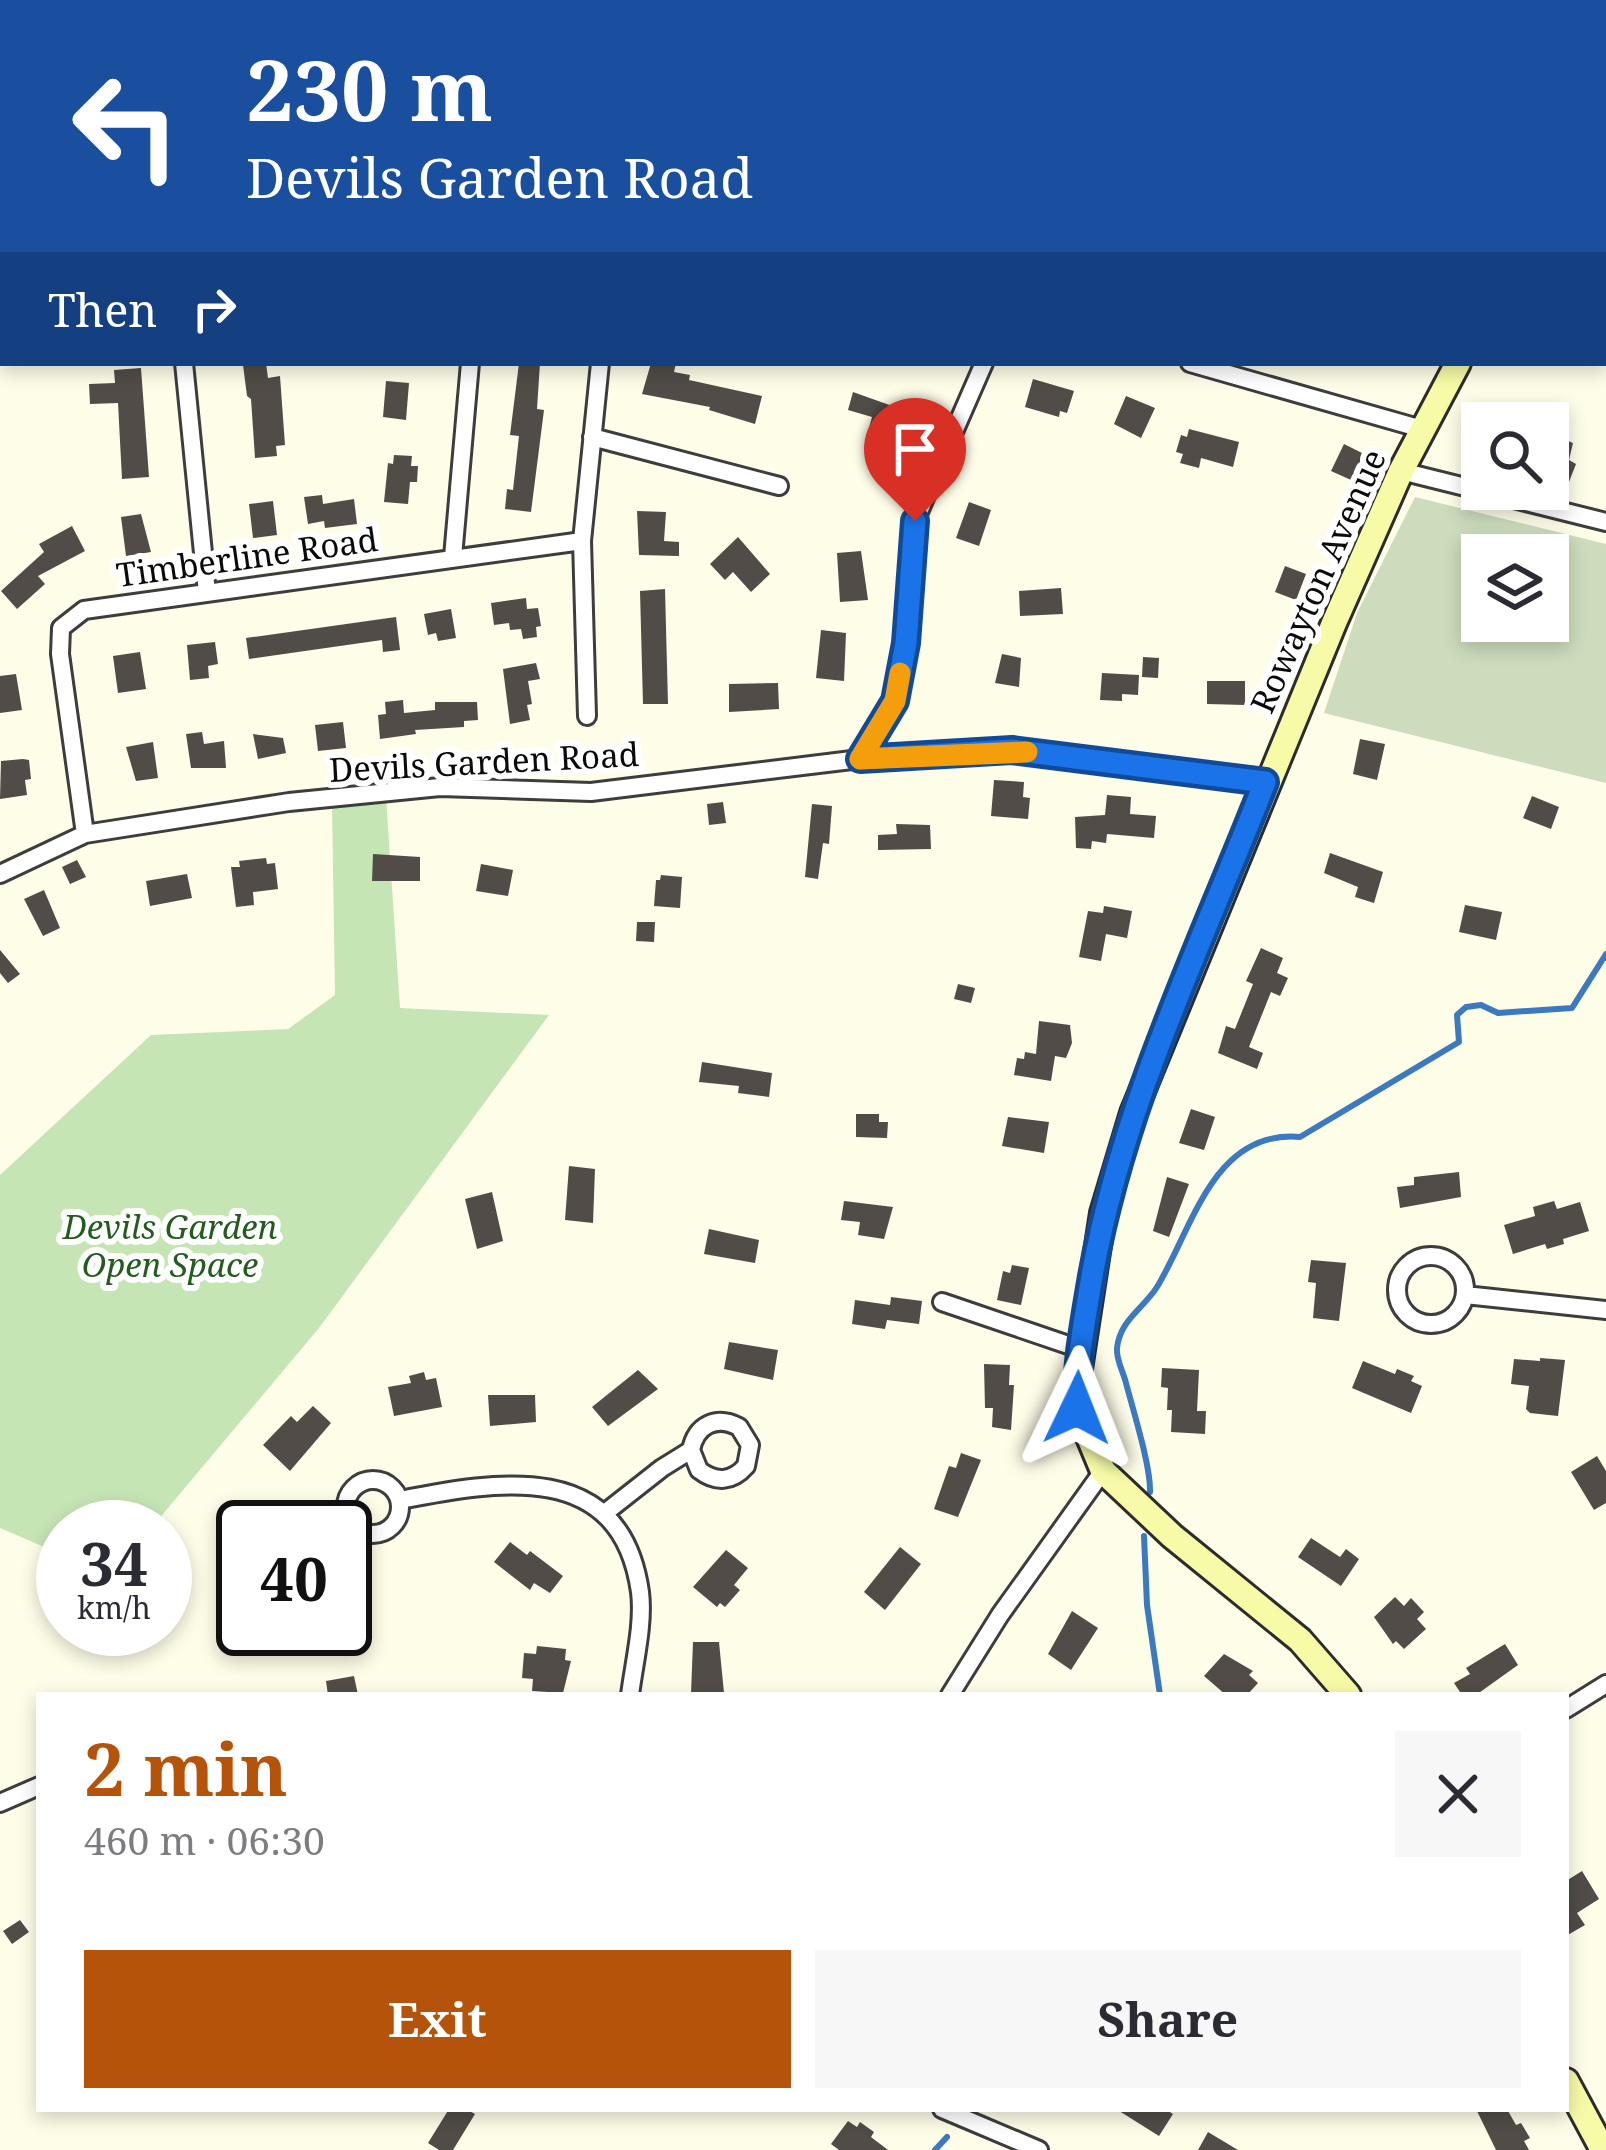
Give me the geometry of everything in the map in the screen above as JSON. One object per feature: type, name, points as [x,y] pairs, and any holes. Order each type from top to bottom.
[{"type":"street","points":[[184,366],[207,593]]},
{"type":"street","points":[[453,557],[470,366]]},
{"type":"street","points":[[587,716],[581,542],[600,366]]},
{"type":"street","points":[[860,759],[895,701],[906,643],[915,521],[983,366]]},
{"type":"street","points":[[1201,366],[1422,429]]},
{"type":"street","name":"Rowayton Avenue","points":[[1345,1692],[1300,1640],[1172,1536],[1103,1471],[1077,1408],[1079,1349],[1103,1213],[1133,1112],[1265,782],[1401,471],[1456,366]]},
{"type":"street","points":[[592,437],[779,486]]},
{"type":"street","points":[[1401,471],[1606,522]]},
{"type":"street","name":"Timberline Road","points":[[86,834],[60,654],[61,628],[84,610],[581,542]]},
{"type":"street","name":"Devils Garden Road","points":[[0,874],[86,834],[289,802],[440,787],[591,792],[860,759],[1012,750],[1265,782]]},
{"type":"street","points":[[1430,1256],[1452,1263],[1460,1272],[1465,1295],[1454,1316],[1432,1324],[1420,1322],[1402,1308],[1397,1285],[1408,1264],[1430,1256]]},
{"type":"street","points":[[1465,1295],[1606,1310]]},
{"type":"street","points":[[941,1302],[1079,1349]]},
{"type":"street","points":[[606,1512],[691,1450]]},
{"type":"street","points":[[952,1692],[1000,1615],[1103,1471]]},
{"type":"street","points":[[400,1500],[511,1483],[556,1489],[606,1512],[620,1529],[640,1594],[630,1692]]},
{"type":"street","points":[[1569,1707],[1606,1684]]},
{"type":"street","points":[[0,1803],[36,1787]]},
{"type":"street","points":[[1569,2086],[1604,2150]]},
{"type":"street","points":[[949,2112],[1039,2150]]},
{"type":"green space","points":[[1415,497],[1565,534],[1461,534],[1461,642],[1569,642],[1569,535],[1606,544],[1606,783],[1324,713],[1357,613]]},
{"type":"green space","name":"Devils Garden Open Space","points":[[386,797],[400,1008],[549,1015],[319,1328],[175,1500],[36,1500],[36,1543],[0,1528],[0,1175],[151,1035],[288,1029],[335,995],[332,807]]},
{"type":"building","points":[[243,366],[266,366],[268,378],[280,376],[285,445],[276,446],[277,456],[255,458]]},
{"type":"building","points":[[519,366],[540,366],[537,409],[544,410],[531,512],[505,509],[507,489],[513,490],[519,436],[510,435]]},
{"type":"building","points":[[650,366],[675,366],[674,372],[690,375],[689,380],[762,396],[755,424],[710,407],[642,394]]},
{"type":"building","points":[[141,368],[149,477],[122,479],[118,403],[90,404],[89,384],[115,383],[114,370]]},
{"type":"building","points":[[1033,379],[1074,391],[1067,413],[1060,411],[1059,417],[1025,407]]},
{"type":"building","points":[[386,381],[409,383],[406,420],[383,417]]},
{"type":"building","points":[[853,392],[909,412],[900,438],[869,428],[872,417],[848,410]]},
{"type":"building","points":[[1126,396],[1155,408],[1141,438],[1114,424]]},
{"type":"building","points":[[1189,429],[1239,442],[1233,467],[1201,458],[1199,468],[1180,463],[1183,454],[1176,452],[1181,435],[1187,437]]},
{"type":"building","points":[[1344,444],[1364,454],[1351,480],[1331,471]]},
{"type":"building","points":[[394,455],[412,456],[411,466],[418,466],[417,482],[410,482],[408,504],[384,502],[388,463],[393,464]]},
{"type":"building","points":[[322,495],[323,504],[354,499],[357,524],[325,528],[324,521],[308,524],[304,497]]},
{"type":"building","points":[[273,501],[277,535],[253,538],[249,504]]},
{"type":"building","points":[[969,502],[991,510],[979,546],[956,538]]},
{"type":"building","points":[[637,511],[666,512],[664,541],[679,542],[679,556],[639,555]]},
{"type":"building","points":[[141,514],[151,552],[126,556],[121,517]]},
{"type":"building","points":[[72,526],[85,551],[38,576],[45,584],[17,609],[1,591],[44,552],[39,544]]},
{"type":"building","points":[[738,537],[770,574],[751,592],[733,572],[725,580],[710,564]]},
{"type":"building","points":[[861,551],[868,600],[840,602],[837,553]]},
{"type":"building","points":[[1285,566],[1306,574],[1296,600],[1275,592]]},
{"type":"building","points":[[1061,588],[1063,614],[1020,616],[1019,591]]},
{"type":"building","points":[[665,589],[668,704],[643,704],[640,591]]},
{"type":"building","points":[[526,598],[527,609],[538,608],[541,626],[536,627],[537,637],[523,639],[521,629],[510,630],[509,623],[494,625],[491,603]]},
{"type":"building","points":[[451,609],[456,638],[438,641],[436,633],[428,635],[424,614]]},
{"type":"building","points":[[396,617],[400,650],[383,652],[382,640],[249,659],[246,638]]},
{"type":"building","points":[[821,630],[846,633],[844,681],[816,678]]},
{"type":"building","points":[[215,642],[218,664],[208,666],[209,678],[190,680],[187,645]]},
{"type":"building","points":[[140,652],[146,689],[118,693],[113,656]]},
{"type":"building","points":[[1002,654],[1021,658],[1019,687],[995,683]]},
{"type":"building","points":[[1143,657],[1159,658],[1158,678],[1142,677]]},
{"type":"building","points":[[536,663],[540,679],[528,681],[530,720],[510,724],[503,669]]},
{"type":"building","points":[[1102,673],[1139,675],[1138,695],[1122,694],[1122,701],[1100,700]]},
{"type":"building","points":[[16,674],[22,710],[0,713],[0,676]]},
{"type":"building","points":[[1207,681],[1245,681],[1245,705],[1207,704]]},
{"type":"building","points":[[778,683],[779,709],[729,712],[729,684]]},
{"type":"building","points":[[403,700],[404,713],[435,710],[435,702],[477,702],[478,720],[464,721],[464,727],[415,730],[416,734],[380,739],[378,715],[386,714],[385,702]]},
{"type":"building","points":[[343,722],[346,748],[318,751],[315,725]]},
{"type":"building","points":[[202,732],[204,744],[224,741],[226,768],[191,768],[186,734]]},
{"type":"building","points":[[253,734],[283,738],[286,753],[258,759]]},
{"type":"building","points":[[1360,739],[1385,744],[1377,780],[1353,774]]},
{"type":"building","points":[[153,742],[158,778],[136,781],[126,747]]},
{"type":"building","points":[[29,760],[27,795],[0,799],[1,761]]},
{"type":"building","points":[[994,780],[1024,782],[1023,797],[1030,798],[1028,819],[991,816]]},
{"type":"building","points":[[1107,795],[1131,797],[1130,814],[1156,816],[1154,838],[1107,834],[1106,843],[1092,841],[1091,849],[1076,848],[1075,817],[1105,815]]},
{"type":"building","points":[[1532,796],[1559,807],[1551,829],[1523,818]]},
{"type":"building","points":[[723,802],[726,823],[709,825],[707,804]]},
{"type":"building","points":[[812,804],[832,806],[829,844],[823,843],[818,879],[805,877]]},
{"type":"building","points":[[896,824],[930,825],[931,849],[878,850],[878,835],[897,834]]},
{"type":"building","points":[[1330,853],[1383,872],[1374,903],[1355,897],[1358,887],[1324,873]]},
{"type":"building","points":[[373,854],[420,857],[420,881],[372,881]]},
{"type":"building","points":[[266,858],[267,864],[275,863],[278,889],[253,892],[254,905],[236,907],[231,867],[240,867],[239,861]]},
{"type":"building","points":[[77,860],[86,877],[70,884],[62,867]]},
{"type":"building","points":[[481,864],[513,870],[508,896],[476,891]]},
{"type":"building","points":[[187,874],[192,898],[150,906],[146,881]]},
{"type":"building","points":[[661,875],[682,877],[680,908],[654,906],[656,880]]},
{"type":"building","points":[[44,890],[60,928],[43,936],[24,899]]},
{"type":"building","points":[[1465,905],[1502,912],[1496,940],[1459,932]]},
{"type":"building","points":[[1104,906],[1132,911],[1127,938],[1106,934],[1101,961],[1079,957],[1088,911],[1103,913]]},
{"type":"building","points":[[637,922],[655,922],[654,942],[636,941]]},
{"type":"building","points":[[1261,948],[1283,958],[1277,973],[1288,978],[1280,996],[1271,992],[1249,1047],[1263,1053],[1257,1069],[1218,1053],[1226,1026],[1235,1029],[1253,984],[1246,981]]},
{"type":"building","points":[[0,950],[20,974],[8,983],[0,973]]},
{"type":"building","points":[[958,984],[975,988],[971,1003],[954,999]]},
{"type":"building","points":[[1039,1021],[1070,1025],[1072,1043],[1066,1058],[1055,1056],[1051,1081],[1014,1075],[1017,1058],[1024,1059],[1025,1052],[1036,1054]]},
{"type":"building","points":[[702,1062],[772,1073],[769,1097],[738,1093],[739,1086],[699,1082]]},
{"type":"building","points":[[1191,1109],[1215,1117],[1204,1150],[1179,1143]]},
{"type":"building","points":[[856,1114],[879,1114],[879,1122],[888,1122],[887,1138],[856,1137]]},
{"type":"building","points":[[1008,1117],[1049,1122],[1044,1153],[1002,1146]]},
{"type":"building","points":[[569,1166],[595,1169],[593,1223],[565,1220]]},
{"type":"building","points":[[1459,1172],[1461,1197],[1400,1208],[1397,1187],[1414,1185],[1414,1177]]},
{"type":"building","points":[[1167,1177],[1189,1184],[1169,1237],[1153,1231]]},
{"type":"building","points":[[492,1192],[503,1241],[477,1249],[465,1199]]},
{"type":"building","points":[[844,1201],[893,1207],[884,1239],[858,1235],[860,1222],[841,1220]]},
{"type":"building","points":[[1554,1201],[1557,1209],[1580,1202],[1589,1231],[1563,1239],[1564,1244],[1547,1249],[1545,1244],[1513,1254],[1504,1225],[1535,1216],[1533,1207]]},
{"type":"building","points":[[709,1229],[759,1240],[755,1263],[704,1254]]},
{"type":"building","points":[[1311,1260],[1346,1263],[1339,1321],[1313,1318],[1316,1283],[1308,1282]]},
{"type":"building","points":[[1012,1265],[1029,1268],[1021,1305],[997,1300],[1003,1271],[1010,1273]]},
{"type":"building","points":[[891,1297],[922,1301],[919,1324],[887,1320],[885,1329],[852,1324],[855,1300],[890,1305]]},
{"type":"building","points":[[729,1342],[778,1350],[773,1380],[724,1369]]},
{"type":"building","points":[[1514,1359],[1565,1360],[1558,1416],[1530,1413],[1526,1409],[1529,1386],[1511,1384]]},
{"type":"building","points":[[1363,1361],[1414,1376],[1411,1381],[1422,1386],[1411,1413],[1352,1388]]},
{"type":"building","points":[[984,1364],[1010,1365],[1009,1385],[1014,1385],[1011,1430],[992,1427],[993,1408],[985,1408]]},
{"type":"building","points":[[1162,1368],[1199,1370],[1197,1411],[1206,1411],[1205,1434],[1171,1432],[1172,1410],[1167,1410],[1168,1388],[1161,1387]]},
{"type":"building","points":[[638,1370],[658,1389],[608,1426],[592,1407]]},
{"type":"building","points":[[424,1372],[426,1380],[436,1378],[442,1407],[394,1416],[388,1387],[411,1383],[409,1376]]},
{"type":"building","points":[[488,1395],[535,1395],[536,1422],[490,1426]]},
{"type":"building","points":[[313,1406],[331,1423],[290,1471],[263,1445],[291,1416],[297,1422]]},
{"type":"building","points":[[961,1453],[981,1460],[958,1517],[934,1509],[949,1466],[956,1468]]},
{"type":"building","points":[[1597,1456],[1606,1471],[1606,1503],[1594,1510],[1571,1472]]},
{"type":"building","points":[[1311,1538],[1340,1557],[1346,1549],[1359,1559],[1341,1586],[1298,1557]]},
{"type":"building","points":[[510,1542],[563,1576],[550,1593],[534,1583],[530,1590],[494,1562]]},
{"type":"building","points":[[900,1547],[921,1564],[885,1610],[864,1592]]},
{"type":"building","points":[[726,1550],[748,1568],[734,1585],[740,1590],[725,1607],[720,1603],[717,1607],[693,1587]]},
{"type":"building","points":[[1395,1597],[1404,1606],[1411,1598],[1424,1612],[1417,1619],[1426,1629],[1404,1649],[1396,1641],[1393,1644],[1374,1617]]},
{"type":"building","points":[[1072,1611],[1098,1628],[1071,1670],[1048,1654]]},
{"type":"building","points":[[693,1642],[719,1642],[724,1692],[691,1692]]},
{"type":"building","points":[[1505,1644],[1518,1665],[1480,1692],[1460,1692],[1454,1683],[1470,1674],[1466,1668]]},
{"type":"building","points":[[537,1646],[566,1649],[565,1660],[571,1661],[563,1692],[532,1691],[533,1679],[522,1678],[524,1653],[536,1654]]},
{"type":"building","points":[[1224,1654],[1253,1671],[1249,1675],[1258,1683],[1250,1692],[1223,1692],[1204,1676]]},
{"type":"building","points":[[354,1676],[357,1692],[328,1692],[326,1681]]},
{"type":"building","points":[[1582,1871],[1599,1899],[1577,1913],[1585,1925],[1569,1934],[1569,1879]]},
{"type":"building","points":[[20,1920],[29,1932],[12,1944],[3,1931]]},
{"type":"building","points":[[447,2112],[475,2114],[453,2150],[439,2150],[428,2143]]},
{"type":"building","points":[[1121,2112],[1173,2114],[1159,2136]]},
{"type":"building","points":[[1477,2112],[1509,2112],[1530,2138],[1524,2141],[1529,2150],[1496,2150]]},
{"type":"building","points":[[848,2121],[857,2127],[860,2122],[874,2132],[871,2137],[888,2150],[839,2150],[831,2144]]},
{"type":"building","points":[[1208,2132],[1238,2150],[1198,2150]]},
{"type":"waterway","points":[[1150,1492],[1141,1438],[1118,1357],[1119,1338],[1157,1287],[1195,1212],[1226,1166],[1246,1149],[1270,1139],[1300,1137],[1459,1042],[1457,1015],[1466,1007],[1481,1005],[1498,1013],[1572,1008],[1606,954]]},
{"type":"waterway","points":[[1144,1536],[1147,1605],[1160,1692]]},
{"type":"waterway","points":[[935,2150],[947,2137]]},
{"type":"slow traffic","points":[[900,673],[895,701],[860,759],[1027,752]]},
{"type":"route","points":[[915,521],[906,643],[895,701],[860,759],[1012,750],[1265,782],[1133,1112],[1110,1186],[1079,1349],[1077,1408]]}]
